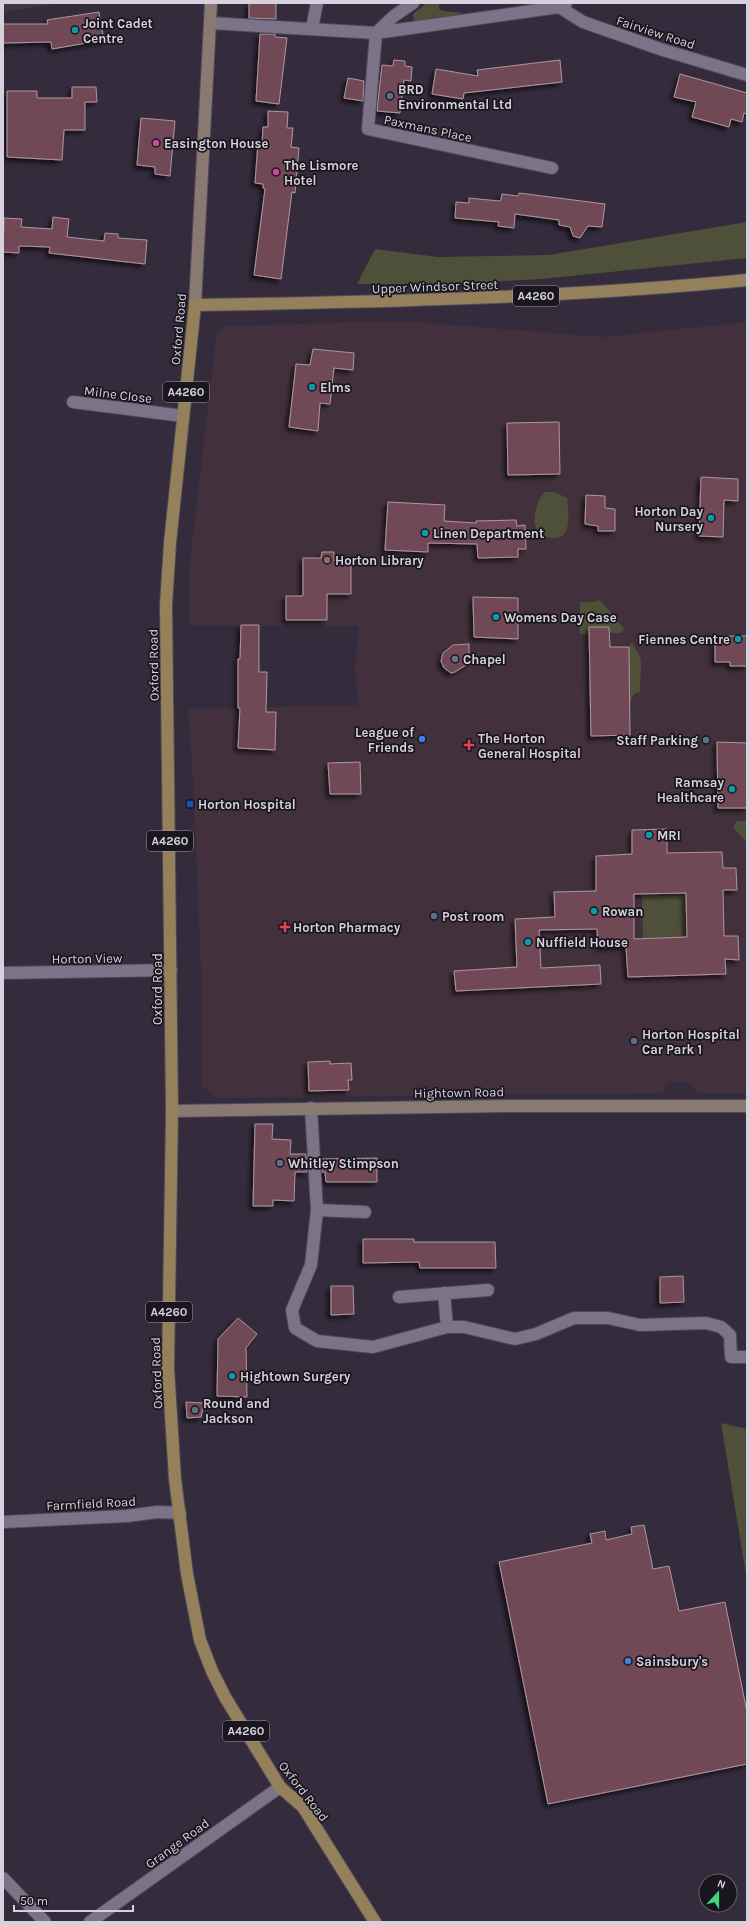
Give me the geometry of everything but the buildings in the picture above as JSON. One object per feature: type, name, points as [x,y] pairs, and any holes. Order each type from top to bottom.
[{"type":"main road","name":"Upper Windsor Street","points":[[195,305],[532,297],[655,289],[747,280]]},
{"type":"main road","name":"Oxford Road","points":[[195,305],[170,543],[166,605],[172,970],[172,1111],[168,1368],[175,1479],[187,1574],[200,1640],[212,1671],[280,1787],[303,1807],[375,1922]]},
{"type":"street","name":"Oxford Road","points":[[195,305],[211,3]]},
{"type":"street","points":[[312,28],[317,3]]},
{"type":"street","points":[[376,33],[394,16],[413,3]]},
{"type":"street","points":[[210,23],[376,33],[563,5]]},
{"type":"street","name":"Fairview Road","points":[[563,5],[583,22],[663,50],[747,75]]},
{"type":"street","name":"Paxmans Place","points":[[376,33],[368,129],[552,168]]},
{"type":"street","name":"Milne Close","points":[[73,402],[183,416]]},
{"type":"street","name":"Horton View","points":[[3,973],[172,970]]},
{"type":"street","name":"Hightown Road","points":[[172,1111],[506,1106],[747,1106]]},
{"type":"street","points":[[311,1108],[317,1210],[311,1265],[292,1310],[295,1328],[317,1341],[373,1347],[447,1327],[464,1327],[515,1339],[536,1334],[574,1318],[608,1318],[640,1325],[706,1323],[721,1327],[730,1335],[731,1357],[747,1357]]},
{"type":"street","points":[[317,1210],[365,1212]]},
{"type":"street","points":[[399,1297],[488,1290]]},
{"type":"street","points":[[444,1293],[447,1327]]},
{"type":"street","name":"Farmfield Road","points":[[3,1522],[127,1516],[157,1512],[180,1513]]},
{"type":"street","name":"Grange Road","points":[[90,1922],[280,1787]]},
{"type":"street","points":[[3,1878],[45,1922]]},
{"type":"shaded area","points":[[3,3],[60,3],[3,12]]},
{"type":"shaded area","name":"The Horton General Hospital","points":[[401,321],[604,337],[747,322],[747,1093],[698,1093],[690,1083],[669,1082],[663,1093],[216,1098],[202,1085],[201,974],[193,781],[188,709],[358,705],[355,668],[359,626],[189,625],[189,571],[216,336],[224,326]]},
{"type":"green space","points":[[427,3],[439,3],[439,9],[441,10],[458,12],[461,14],[414,21],[413,14]]},
{"type":"green space","points":[[747,222],[747,258],[542,279],[446,284],[357,284],[375,249],[438,257],[548,255]]},
{"type":"green space","points":[[544,492],[554,492],[567,498],[568,524],[566,531],[560,537],[552,538],[543,536],[539,533],[535,526],[536,510],[539,500]]},
{"type":"green space","points":[[600,600],[624,629],[621,633],[610,633],[609,627],[589,627],[589,634],[580,634],[580,602],[594,602]]},
{"type":"green space","points":[[632,642],[641,659],[640,692],[634,694],[629,704],[629,647]]},
{"type":"green space","points":[[737,821],[747,821],[747,843],[733,827]]},
{"type":"green space","points":[[686,893],[687,937],[643,939],[642,894]]},
{"type":"green space","points":[[721,1423],[747,1429],[747,1581]]},
{"type":"place","name":"Joint Cadet Centre","points":[[75,30]]},
{"type":"place","name":"BRD Environmental Ltd","points":[[390,96]]},
{"type":"place","name":"Easington House","points":[[156,143]]},
{"type":"place","name":"The Lismore Hotel","points":[[276,172]]},
{"type":"place","name":"Elms","points":[[312,387]]},
{"type":"place","name":"Horton Day Nursery","points":[[711,518]]},
{"type":"place","name":"Linen Department","points":[[425,533]]},
{"type":"place","name":"Horton Library","points":[[327,560]]},
{"type":"place","name":"Womens Day Case","points":[[496,617]]},
{"type":"place","name":"Fiennes Centre","points":[[738,639]]},
{"type":"place","name":"Chapel","points":[[455,659]]},
{"type":"place","name":"League of Friends","points":[[422,739]]},
{"type":"place","name":"Staff Parking","points":[[706,740]]},
{"type":"place","name":"The Horton General Hospital","points":[[469,745]]},
{"type":"place","name":"Ramsay Healthcare","points":[[732,789]]},
{"type":"place","name":"Horton Hospital","points":[[190,804]]},
{"type":"place","name":"MRI","points":[[649,835]]},
{"type":"place","name":"Rowan","points":[[594,911]]},
{"type":"place","name":"Post room","points":[[434,916]]},
{"type":"place","name":"Horton Pharmacy","points":[[285,927]]},
{"type":"place","name":"Nuffield House","points":[[528,942]]},
{"type":"place","name":"Horton Hospital Car Park 1","points":[[634,1041]]},
{"type":"place","name":"Whitley Stimpson","points":[[280,1163]]},
{"type":"place","name":"Hightown Surgery","points":[[232,1376]]},
{"type":"place","name":"Round and Jackson","points":[[195,1410]]},
{"type":"place","name":"Sainsbury's","points":[[628,1661]]}]
